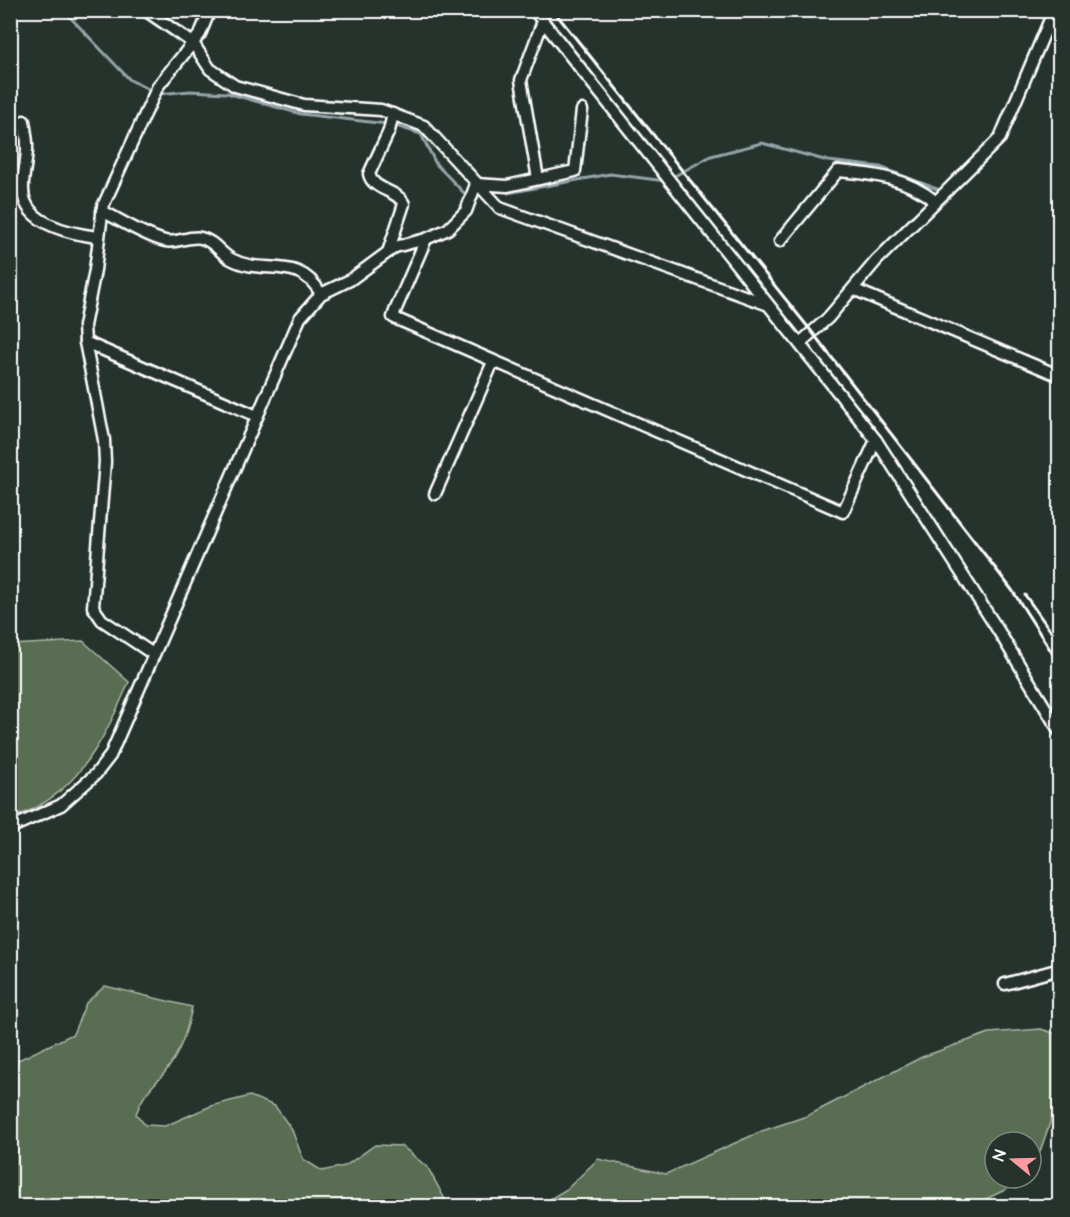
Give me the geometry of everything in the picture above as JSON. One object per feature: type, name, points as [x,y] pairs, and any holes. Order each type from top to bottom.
[{"type":"street","points":[[146,10],[193,43],[218,76],[256,93],[304,105],[381,110],[424,126],[500,208],[766,304]]},
{"type":"street","points":[[153,654],[102,620],[93,607],[105,462],[104,440],[84,326],[95,270],[102,211],[158,86],[200,34],[210,10]]},
{"type":"street","points":[[534,10],[674,183],[766,304],[800,343],[876,440],[998,630],[1059,732]]},
{"type":"street","points":[[800,343],[828,318],[876,261],[1000,138],[1054,10]]},
{"type":"street","points":[[538,179],[521,80],[543,21]]},
{"type":"street","points":[[476,184],[507,186],[575,171],[582,110]]},
{"type":"street","points":[[388,252],[404,204],[400,197],[373,183],[369,174],[389,132],[393,116]]},
{"type":"street","points":[[24,121],[27,145],[25,200],[32,210],[56,227],[73,234],[98,237]]},
{"type":"street","points":[[780,241],[838,171],[874,174],[917,187],[935,201]]},
{"type":"street","points":[[10,828],[61,805],[103,765],[115,746],[300,318],[321,294],[350,280],[395,247],[426,239],[448,229],[466,211],[476,184]]},
{"type":"street","points":[[102,211],[167,242],[201,238],[213,243],[231,259],[244,264],[298,270],[309,278],[321,294]]},
{"type":"street","points":[[426,239],[393,317],[493,362],[843,513],[876,440]]},
{"type":"street","points":[[853,290],[1059,376]]},
{"type":"street","points":[[85,342],[257,416]]},
{"type":"street","points":[[435,494],[493,362]]},
{"type":"street","points":[[1005,984],[1059,969]]},
{"type":"green space","points":[[83,641],[129,682],[104,734],[83,767],[56,794],[37,807],[11,819],[11,645]]},
{"type":"green space","points":[[105,986],[192,1007],[184,1037],[175,1057],[147,1092],[136,1114],[145,1125],[165,1126],[211,1106],[250,1096],[275,1106],[292,1130],[303,1159],[322,1171],[345,1166],[375,1145],[402,1146],[428,1168],[447,1203],[461,1206],[11,1206],[12,1063],[73,1034],[86,1003]]},
{"type":"green space","points":[[1041,1029],[1059,1035],[1059,1097],[1043,1143],[1043,1130],[983,1130],[983,1190],[1005,1190],[971,1206],[538,1206],[567,1189],[598,1159],[666,1174],[762,1131],[807,1116],[922,1057],[989,1033]]},
{"type":"waterway","points":[[10,13],[21,10]]},
{"type":"waterway","points":[[53,10],[68,15],[130,80],[159,94],[190,91],[227,93],[301,114],[387,124]]},
{"type":"waterway","points":[[393,125],[421,134],[436,164],[464,193]]},
{"type":"waterway","points":[[671,178],[711,156],[762,143],[828,161],[880,167],[937,189]]},
{"type":"waterway","points":[[508,193],[610,174],[666,181]]},
{"type":"railway","points":[[553,10],[812,332],[969,534],[1012,590],[1060,665]]},
{"type":"railway","points":[[1025,595],[1060,644]]}]
